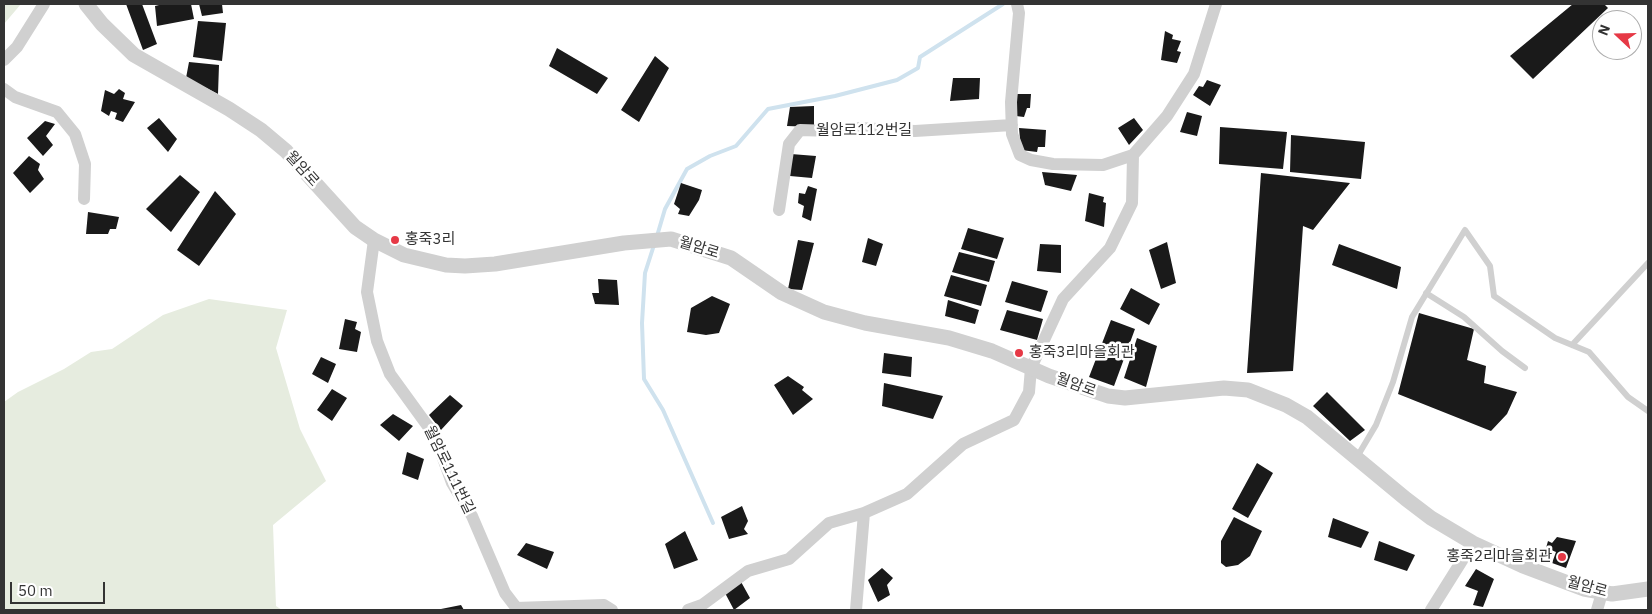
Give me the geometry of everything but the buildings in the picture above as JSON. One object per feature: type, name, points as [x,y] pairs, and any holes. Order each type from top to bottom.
[{"type":"street","points":[[4,60],[17,47],[44,4]]},
{"type":"street","name":"월암로","points":[[86,4],[102,24],[134,54],[229,109],[286,151],[355,227],[390,249],[420,259],[465,266],[495,264],[583,248],[656,239],[671,240],[731,258],[782,294],[824,312],[864,323],[949,338],[992,351],[1031,368],[1108,396],[1125,398],[1224,388],[1248,390],[1286,405],[1308,417],[1430,518],[1473,543],[1523,566],[1584,589],[1612,594],[1648,589]]},
{"type":"street","points":[[1017,4],[1019,13],[1011,102],[1012,134],[1020,155],[1031,160],[1054,164],[1103,165],[1133,155],[1167,116],[1194,74],[1216,4]]},
{"type":"street","points":[[4,89],[15,97],[57,112],[75,134],[85,164],[84,200]]},
{"type":"street","name":"월암로112번길","points":[[779,210],[789,144],[800,130],[832,131],[858,128],[915,131],[1012,125]]},
{"type":"street","points":[[688,610],[702,605],[748,571],[790,559],[829,523],[864,512],[907,494],[963,444],[1014,420],[1029,392],[1031,368],[1063,299],[1110,248],[1132,203],[1133,155]]},
{"type":"street","name":"월암로111번길","points":[[374,240],[367,292],[377,341],[390,374],[435,436],[452,483],[472,516],[505,593],[517,609],[604,605],[612,610]]},
{"type":"street","points":[[856,610],[864,512]]},
{"type":"street","points":[[1431,610],[1473,543]]},
{"type":"street","points":[[1597,610],[1602,593]]},
{"type":"lane","points":[[1357,457],[1376,425],[1393,382],[1412,317],[1465,230],[1490,266],[1494,296],[1554,338],[1590,352],[1628,397],[1648,411]]},
{"type":"lane","points":[[1572,345],[1648,263]]},
{"type":"lane","points":[[1426,292],[1464,317],[1524,368]]},
{"type":"shaded area","points":[[4,4],[21,4],[4,24]]},
{"type":"shaded area","points":[[209,299],[287,310],[276,348],[300,429],[326,481],[273,525],[276,606],[282,610],[4,610],[4,402],[18,392],[64,369],[91,352],[112,349],[163,315]]},
{"type":"waterway","points":[[657,236],[665,209],[687,169],[710,156],[736,146],[768,109],[835,96],[897,80],[918,68],[920,57],[1003,4]]},
{"type":"waterway","points":[[654,245],[645,273],[642,323],[644,379],[663,410],[713,523]]},
{"type":"place","name":"홍죽3리","points":[[395,240]]},
{"type":"place","name":"홍죽3리마을회관","points":[[1019,353]]},
{"type":"place","name":"홍죽2리마을회관","points":[[1562,557]]}]
